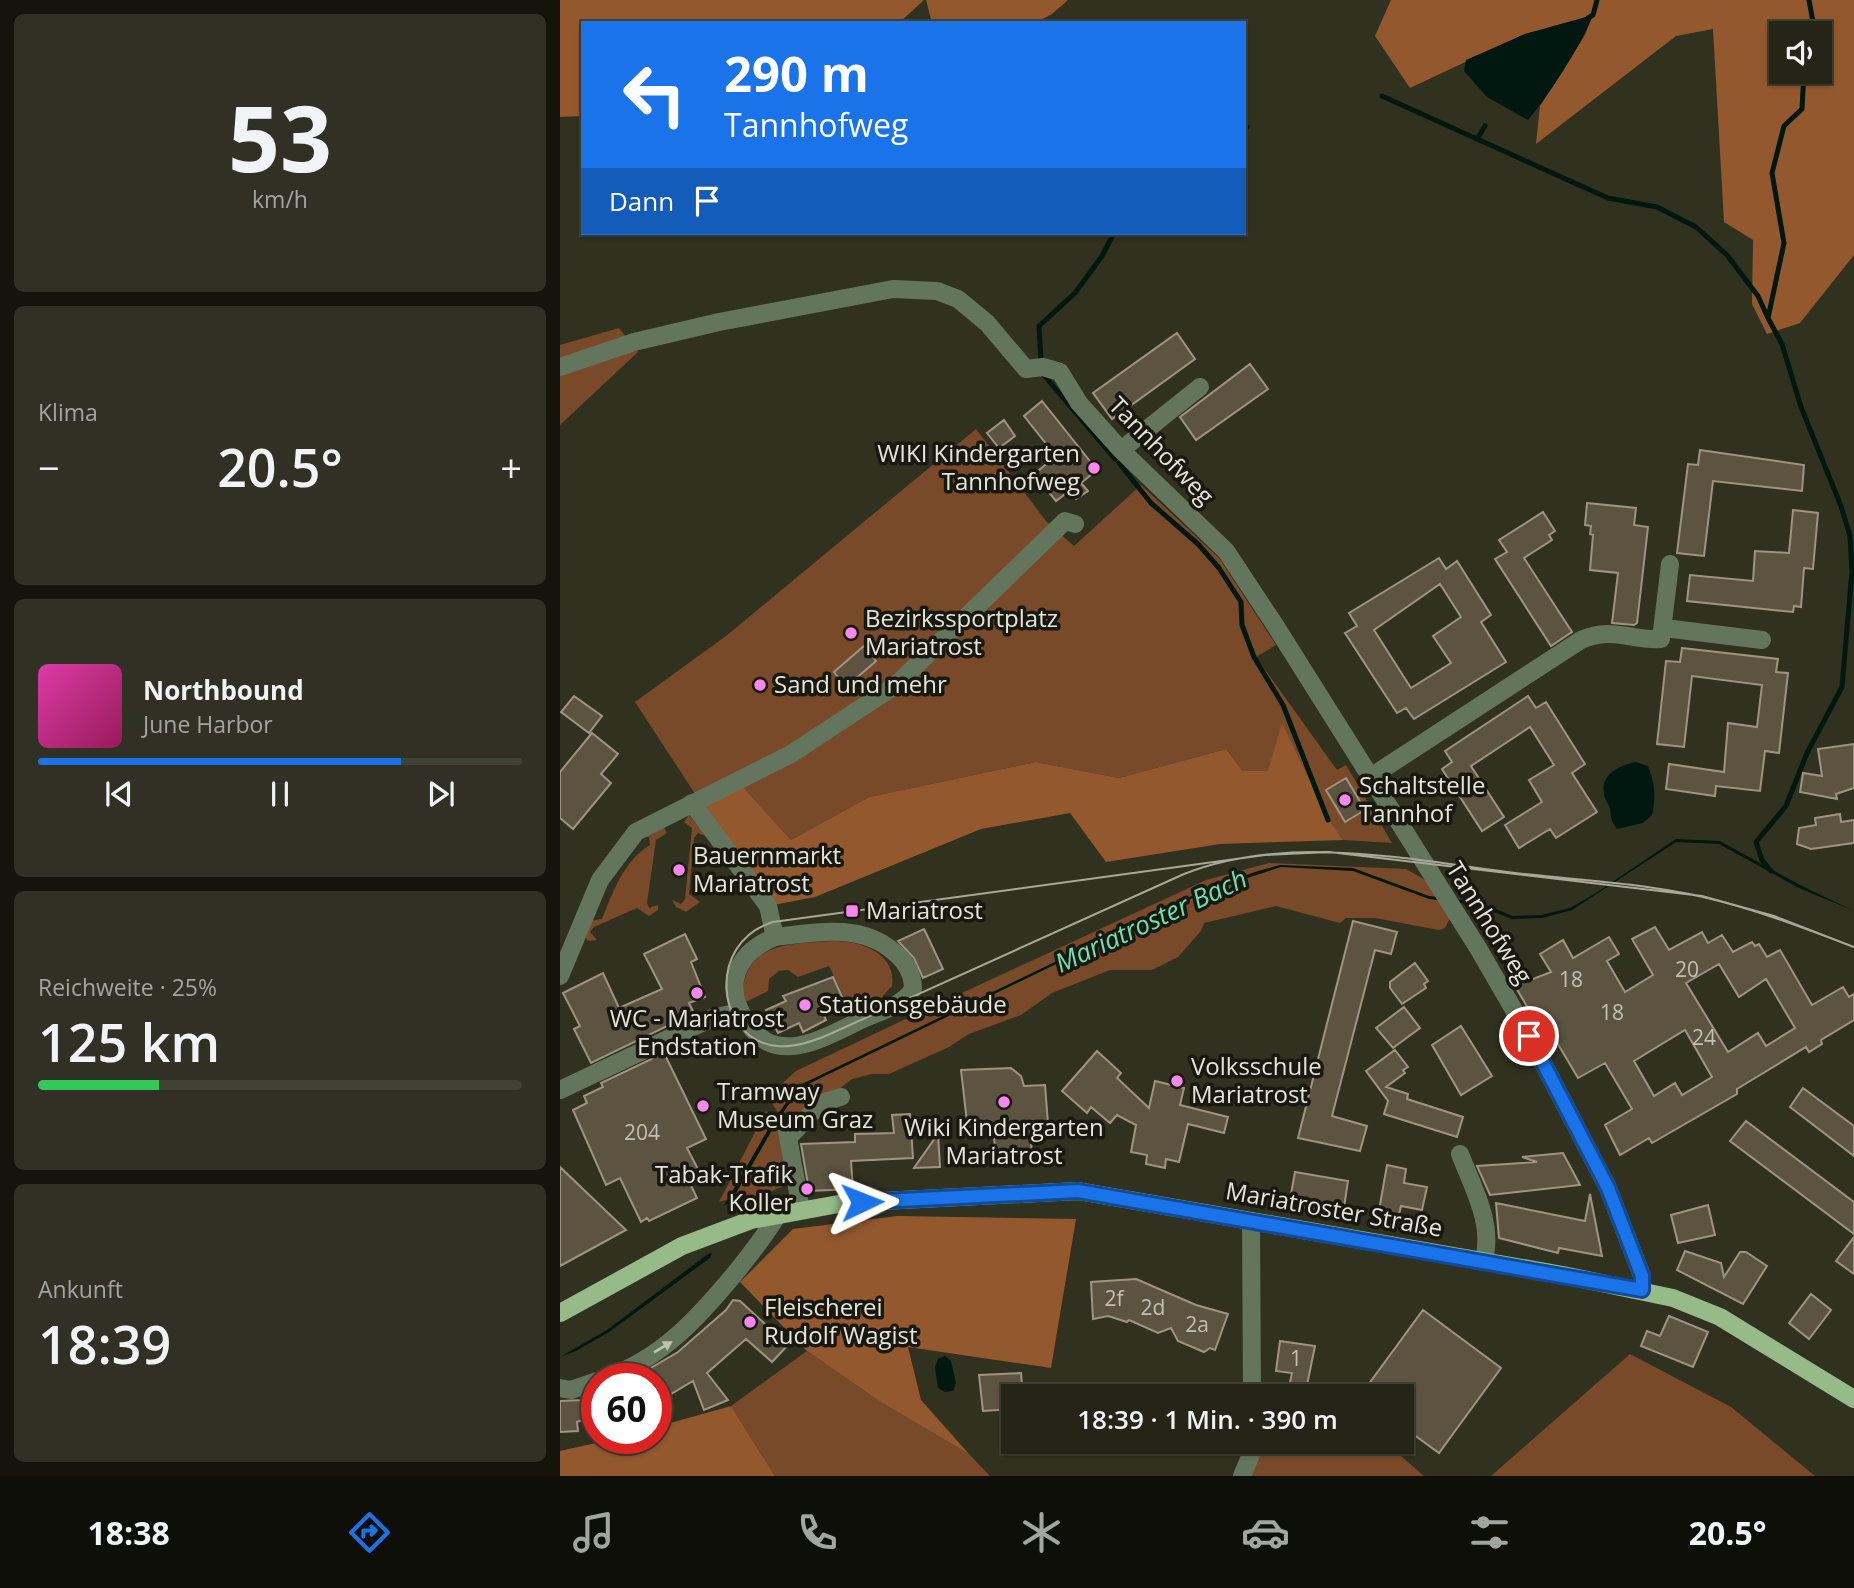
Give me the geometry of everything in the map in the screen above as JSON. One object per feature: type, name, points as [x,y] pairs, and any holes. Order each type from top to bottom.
[{"type":"main road","name":"Mariatroster Straße","points":[[560,1313],[696,1240],[751,1220],[844,1203],[1078,1191],[1642,1290],[1673,1298],[1720,1317],[1854,1399]]},
{"type":"street","name":"Tannhofweg","points":[[560,367],[634,342],[719,322],[893,289],[937,291],[958,299],[987,323],[1026,369],[1043,367],[1060,372],[1079,403],[1121,450],[1226,551],[1432,875],[1559,1090],[1608,1188],[1642,1276],[1642,1290]]},
{"type":"street","points":[[1121,450],[1200,387]]},
{"type":"street","points":[[560,976],[600,880],[625,842],[636,832],[791,754],[896,685],[1065,521],[1074,524]]},
{"type":"street","points":[[1658,634],[1670,564]]},
{"type":"street","points":[[1369,778],[1470,709],[1595,634],[1613,632],[1762,640]]},
{"type":"street","points":[[692,803],[768,906],[775,937]]},
{"type":"street","points":[[826,932],[870,935],[901,957],[910,972],[913,989],[902,1000],[814,1041],[778,1046],[765,1040],[740,1012],[733,995],[739,968],[754,948],[775,937],[826,932]]},
{"type":"street","points":[[560,1090],[712,1018],[740,1012]]},
{"type":"street","points":[[801,1209],[787,1132],[821,1103],[841,1097]]},
{"type":"street","points":[[1460,1154],[1483,1215],[1487,1249],[1483,1262]]},
{"type":"street","points":[[638,1363],[676,1340],[707,1309],[763,1240],[778,1214]]},
{"type":"street","points":[[1251,1221],[1252,1384]]},
{"type":"street","points":[[560,1388],[571,1390],[581,1387]]},
{"type":"street","points":[[1242,1476],[1251,1454]]},
{"type":"shaded area","points":[[560,0],[924,0],[901,21],[581,21],[581,116],[560,117]]},
{"type":"shaded area","points":[[926,0],[1068,0],[1039,21],[931,21]]},
{"type":"shaded area","points":[[1391,0],[1854,0],[1854,255],[1800,323],[1767,334],[1752,304],[1753,240],[1724,222],[1713,29],[1676,36],[1536,144],[1540,106],[1585,35],[1592,16],[1525,34],[1410,88],[1375,36]]},
{"type":"shaded area","points":[[1593,15],[1564,70],[1528,120],[1487,97],[1464,71],[1466,60],[1525,34]]},
{"type":"shaded area","points":[[619,328],[638,352],[560,425],[560,345]]},
{"type":"shaded area","points":[[976,429],[1046,521],[1074,546],[1141,485],[1219,558],[1276,645],[1256,657],[1337,770],[1346,765],[1392,843],[1343,840],[1328,820],[1282,724],[1269,771],[1243,771],[1226,749],[1119,778],[1036,762],[869,797],[791,840],[742,786],[699,800],[635,702],[726,636]]},
{"type":"shaded area","points":[[1282,723],[1328,819],[1343,840],[1220,844],[1106,862],[1070,813],[981,829],[815,897],[768,906],[702,805],[742,786],[791,840],[869,797],[1036,762],[1119,778],[1226,749],[1243,771],[1268,771]]},
{"type":"shaded area","points":[[1636,762],[1648,766],[1654,790],[1652,815],[1643,823],[1617,829],[1612,822],[1604,795],[1605,781],[1618,768]]},
{"type":"shaded area","points":[[689,815],[707,837],[698,833],[694,838],[689,894],[700,902],[686,912],[676,907],[672,900],[681,904],[685,899],[692,828],[684,822]]},
{"type":"shaded area","points":[[663,826],[667,833],[656,840],[647,903],[649,908],[658,905],[658,910],[649,916],[637,908],[594,927],[590,932],[597,940],[588,941],[583,934],[589,921],[602,919],[626,868],[650,845],[649,837],[640,837]]},
{"type":"shaded area","name":"Mariatroster Bach","points":[[1676,839],[1720,841],[1854,911],[1799,888],[1719,844],[1676,842],[1572,910],[1542,918],[1512,919],[1477,905],[1429,899],[1353,871],[1281,867],[1207,891],[800,1088],[776,1123],[731,1202],[710,1258],[609,1332],[560,1357],[607,1330],[708,1254],[725,1204],[773,1121],[798,1086],[1206,889],[1280,865],[1353,868],[1429,896],[1477,902],[1513,916],[1541,915],[1570,908]]},
{"type":"shaded area","points":[[1269,863],[1406,869],[1429,882],[1450,918],[1445,928],[1439,930],[1375,918],[1346,918],[1340,923],[1276,906],[1204,923],[1201,931],[1178,957],[1152,970],[1110,970],[1052,993],[1021,1015],[969,1034],[949,1047],[889,1074],[872,1074],[852,1079],[795,1124],[782,1119],[770,1100],[773,1092],[796,1071],[1206,880]]},
{"type":"shaded area","points":[[835,941],[855,943],[875,951],[889,965],[892,986],[874,1006],[853,1016],[829,966],[798,977],[788,970],[779,971],[769,979],[768,991],[742,1004],[744,983],[750,968],[759,957],[770,950],[785,946]]},
{"type":"shaded area","points":[[766,1111],[775,1118],[785,1135],[788,1166],[784,1186],[758,1197],[744,1195],[719,1202]]},
{"type":"shaded area","points":[[897,1216],[1076,1219],[1051,1368],[908,1347],[921,1400],[969,1454],[882,1403],[807,1351],[740,1282],[793,1229]]},
{"type":"shaded area","points":[[807,1351],[882,1403],[969,1454],[990,1476],[775,1476],[731,1406]]},
{"type":"shaded area","points":[[1630,1354],[1731,1407],[1815,1476],[1491,1476]]},
{"type":"shaded area","points":[[945,1356],[951,1361],[956,1383],[953,1391],[945,1392],[938,1388],[935,1367],[938,1359]]},
{"type":"shaded area","points":[[731,1406],[775,1476],[560,1476],[560,1451],[581,1446],[581,1454],[672,1454],[672,1423]]},
{"type":"shaded area","points":[[1248,1454],[1399,1454],[1424,1476],[1242,1476]]},
{"type":"pier","points":[[736,1201],[716,1251],[696,1259],[705,1252],[720,1206]]},
{"type":"building","points":[[1177,333],[1195,359],[1112,419],[1093,393]]},
{"type":"building","points":[[1250,364],[1268,389],[1196,440],[1180,417]]},
{"type":"building","points":[[1042,401],[1097,470],[1081,483],[1088,491],[1076,499],[1069,491],[1056,501],[1034,474],[1049,462],[1045,456],[1051,450],[1024,416]]},
{"type":"building","points":[[1004,420],[1015,436],[999,448],[987,433]]},
{"type":"building","points":[[1700,450],[1804,465],[1802,491],[1713,481],[1704,556],[1677,553],[1688,464],[1698,465]]},
{"type":"building","points":[[1587,503],[1636,508],[1634,525],[1648,527],[1637,623],[1634,625],[1612,623],[1618,573],[1590,570],[1593,535],[1590,534],[1591,526],[1585,525]]},
{"type":"building","points":[[1793,510],[1818,513],[1813,569],[1804,568],[1801,607],[1794,606],[1793,612],[1687,601],[1690,575],[1753,581],[1755,551],[1789,553]]},
{"type":"building","points":[[1543,512],[1555,531],[1549,535],[1552,540],[1524,558],[1572,632],[1551,646],[1495,559],[1507,552],[1499,540]]},
{"type":"building","points":[[1439,558],[1446,569],[1457,561],[1491,615],[1481,622],[1506,662],[1414,719],[1406,708],[1397,713],[1345,633],[1357,626],[1349,613]],"holes":[[[1440,584],[1461,617],[1433,636],[1451,663],[1411,688],[1374,630]]]},
{"type":"building","points":[[864,646],[876,661],[846,687],[834,672]]},
{"type":"building","points":[[1682,648],[1778,659],[1776,672],[1788,673],[1779,753],[1765,751],[1760,791],[1716,786],[1715,796],[1666,789],[1669,764],[1724,772],[1728,723],[1757,727],[1762,685],[1692,676],[1684,747],[1657,744],[1666,661],[1680,662]]},
{"type":"building","points":[[574,696],[602,716],[589,733],[561,712]]},
{"type":"building","points":[[1528,696],[1536,708],[1546,702],[1585,764],[1572,773],[1597,812],[1556,838],[1550,829],[1519,848],[1505,825],[1542,802],[1529,780],[1554,765],[1530,727],[1471,766],[1504,817],[1482,831],[1442,769],[1452,762],[1445,751]]},
{"type":"building","points":[[592,733],[618,754],[601,774],[611,783],[573,829],[560,818],[560,772]]},
{"type":"building","points":[[1854,744],[1854,788],[1836,794],[1837,799],[1800,792],[1803,773],[1822,776],[1818,749]]},
{"type":"building","name":"Schaltstelle Tannhof","points":[[1346,778],[1365,810],[1345,822],[1326,790]]},
{"type":"building","points":[[1840,814],[1841,822],[1854,820],[1854,843],[1811,849],[1797,844],[1799,828],[1816,825],[1815,818]]},
{"type":"building","points":[[1353,921],[1397,932],[1391,954],[1375,950],[1332,1116],[1367,1126],[1360,1151],[1298,1138]]},
{"type":"building","points":[[1655,927],[1669,950],[1702,932],[1708,943],[1722,935],[1733,952],[1752,942],[1755,946],[1759,944],[1767,957],[1780,950],[1812,1005],[1843,987],[1849,997],[1854,994],[1854,1020],[1821,1040],[1822,1044],[1809,1052],[1806,1047],[1737,1089],[1737,1094],[1652,1143],[1649,1138],[1620,1155],[1605,1125],[1632,1109],[1605,1063],[1578,1078],[1546,1024],[1539,1027],[1515,986],[1551,972],[1540,954],[1563,940],[1573,958],[1609,937],[1619,954],[1607,961],[1625,992],[1653,975],[1632,939]],"holes":[[[1719,964],[1739,997],[1766,979],[1795,1028],[1766,1046],[1758,1033],[1728,1052],[1686,983]],[[1685,1030],[1712,1077],[1682,1095],[1675,1083],[1654,1096],[1634,1061]]]},
{"type":"building","points":[[924,929],[943,969],[923,978],[914,958],[898,941]]},
{"type":"building","points":[[685,934],[697,959],[691,962],[705,997],[689,1003],[694,1013],[591,1063],[574,1029],[580,1026],[563,993],[603,973],[619,1008],[662,989],[644,954]]},
{"type":"building","points":[[1415,963],[1428,981],[1424,984],[1426,988],[1402,1004],[1390,988],[1390,982]]},
{"type":"building","name":"Stationsgebäude","points":[[833,977],[844,1001],[822,1011],[826,1020],[803,1032],[799,1023],[778,1033],[766,1010],[786,1001],[783,996]]},
{"type":"building","points":[[1404,1007],[1420,1028],[1393,1048],[1376,1028]]},
{"type":"building","points":[[1461,1026],[1492,1076],[1461,1095],[1432,1045]]},
{"type":"building","points":[[1395,1050],[1408,1067],[1403,1070],[1405,1073],[1386,1087],[1408,1094],[1407,1099],[1463,1117],[1457,1137],[1384,1114],[1388,1101],[1366,1071]]},
{"type":"building","points":[[1097,1051],[1121,1073],[1117,1078],[1149,1108],[1155,1081],[1184,1088],[1180,1105],[1228,1117],[1224,1133],[1188,1124],[1179,1162],[1166,1159],[1165,1168],[1146,1164],[1147,1155],[1131,1152],[1136,1125],[1117,1115],[1110,1123],[1091,1107],[1087,1113],[1062,1091]]},
{"type":"building","points":[[664,1053],[706,1139],[687,1148],[700,1173],[688,1179],[697,1198],[649,1221],[647,1218],[641,1222],[620,1178],[606,1185],[573,1110],[587,1103],[584,1096],[603,1087],[601,1083]]},
{"type":"building","points":[[1011,1068],[1021,1076],[1024,1086],[1045,1085],[1048,1123],[1030,1125],[1032,1156],[996,1158],[993,1128],[968,1131],[961,1070]]},
{"type":"building","points":[[1803,1088],[1854,1126],[1854,1156],[1790,1107]]},
{"type":"building","points":[[910,1114],[913,1158],[851,1161],[853,1189],[809,1191],[801,1144],[855,1142],[855,1134],[894,1133],[892,1115]]},
{"type":"building","points":[[1746,1121],[1854,1202],[1854,1234],[1730,1141]]},
{"type":"building","points":[[938,1134],[940,1167],[914,1168]]},
{"type":"building","points":[[1563,1153],[1580,1185],[1490,1195],[1477,1166],[1537,1162],[1522,1157]]},
{"type":"building","points":[[1387,1165],[1406,1169],[1404,1183],[1427,1187],[1422,1210],[1401,1206],[1398,1219],[1378,1216]]},
{"type":"building","points":[[560,1167],[626,1230],[560,1266]]},
{"type":"building","points":[[1295,1172],[1348,1181],[1343,1214],[1289,1205]]},
{"type":"building","points":[[1590,1194],[1602,1256],[1559,1248],[1558,1253],[1499,1238],[1496,1203],[1585,1221]]},
{"type":"building","points":[[1708,1205],[1715,1235],[1678,1243],[1671,1215]]},
{"type":"building","points":[[1854,1237],[1854,1274],[1836,1261]]},
{"type":"building","points":[[1685,1251],[1721,1263],[1724,1277],[1740,1252],[1746,1252],[1767,1266],[1743,1304],[1677,1270]]},
{"type":"building","points":[[1136,1279],[1196,1305],[1228,1314],[1215,1350],[1210,1348],[1204,1352],[1178,1341],[1171,1328],[1158,1333],[1129,1320],[1127,1322],[1108,1316],[1093,1319],[1091,1282]]},
{"type":"building","points":[[1811,1294],[1831,1310],[1809,1339],[1789,1323]]},
{"type":"building","points":[[733,1300],[740,1301],[788,1345],[772,1362],[746,1339],[707,1373],[728,1400],[704,1410],[693,1381],[672,1393],[672,1363],[659,1363],[678,1352],[726,1310]]},
{"type":"building","points":[[1423,1310],[1501,1368],[1439,1453],[1414,1435],[1414,1384],[1369,1384]]},
{"type":"building","points":[[1669,1316],[1708,1332],[1693,1367],[1641,1346],[1647,1331],[1660,1336]]},
{"type":"building","points":[[1280,1341],[1315,1346],[1307,1384],[1290,1384],[1292,1373],[1276,1371]]},
{"type":"building","points":[[1021,1373],[1022,1384],[1001,1384],[1001,1410],[983,1411],[979,1375]]},
{"type":"building","points":[[581,1400],[578,1431],[560,1432],[560,1401]]},
{"type":"waterway","points":[[1588,18],[1593,15],[1597,0]]},
{"type":"waterway","points":[[1809,0],[1813,21]]},
{"type":"waterway","points":[[1771,871],[1762,860],[1756,842],[1786,806],[1807,753],[1842,687],[1852,571],[1850,536],[1841,506],[1801,407],[1782,344],[1768,318],[1784,243],[1772,173],[1784,126],[1802,109],[1803,84]]},
{"type":"waterway","points":[[1382,96],[1477,139]]},
{"type":"waterway","points":[[1485,126],[1477,139],[1608,198],[1657,207],[1696,227],[1727,255],[1758,296],[1768,318]]},
{"type":"waterway","points":[[1041,361],[1039,326],[1075,293],[1102,256],[1113,235]]},
{"type":"waterway","points":[[1043,374],[1115,459]]},
{"type":"waterway","points":[[1119,463],[1151,503],[1198,544],[1219,568],[1241,602],[1242,625],[1254,657],[1283,705],[1328,820]]},
{"type":"tram line","points":[[1854,947],[1760,913],[1703,897],[1681,893],[1396,857],[1352,853],[1309,852],[1266,854],[1225,861],[1184,874],[830,1034],[804,1043],[777,1046],[757,1040],[741,1027],[731,1010],[727,990],[728,969],[736,949],[751,933],[773,922],[1265,855],[1329,852],[1702,896],[1774,916],[1854,947]]},
{"type":"place","name":"WIKI Kindergarten Tannhofweg","points":[[1094,468]]},
{"type":"place","name":"Bezirkssportplatz Mariatrost","points":[[851,633]]},
{"type":"place","name":"Sand und mehr","points":[[760,685]]},
{"type":"place","name":"Schaltstelle Tannhof","points":[[1345,800]]},
{"type":"place","name":"Bauernmarkt Mariatrost","points":[[679,870]]},
{"type":"place","name":"Mariatrost","points":[[852,911]]},
{"type":"place","name":"WC - Mariatrost Endstation","points":[[697,993]]},
{"type":"place","name":"Stationsgebäude","points":[[805,1005]]},
{"type":"place","name":"Volksschule Mariatrost","points":[[1177,1081]]},
{"type":"place","name":"Wiki Kindergarten Mariatrost","points":[[1004,1102]]},
{"type":"place","name":"Tramway Museum Graz","points":[[703,1106]]},
{"type":"place","name":"Tabak-Trafik Koller","points":[[807,1189]]},
{"type":"place","name":"Fleischerei Rudolf Wagist","points":[[750,1322]]},
{"type":"route","points":[[862,1202],[1078,1191],[1642,1290],[1642,1276],[1608,1188],[1529,1036]]}]
